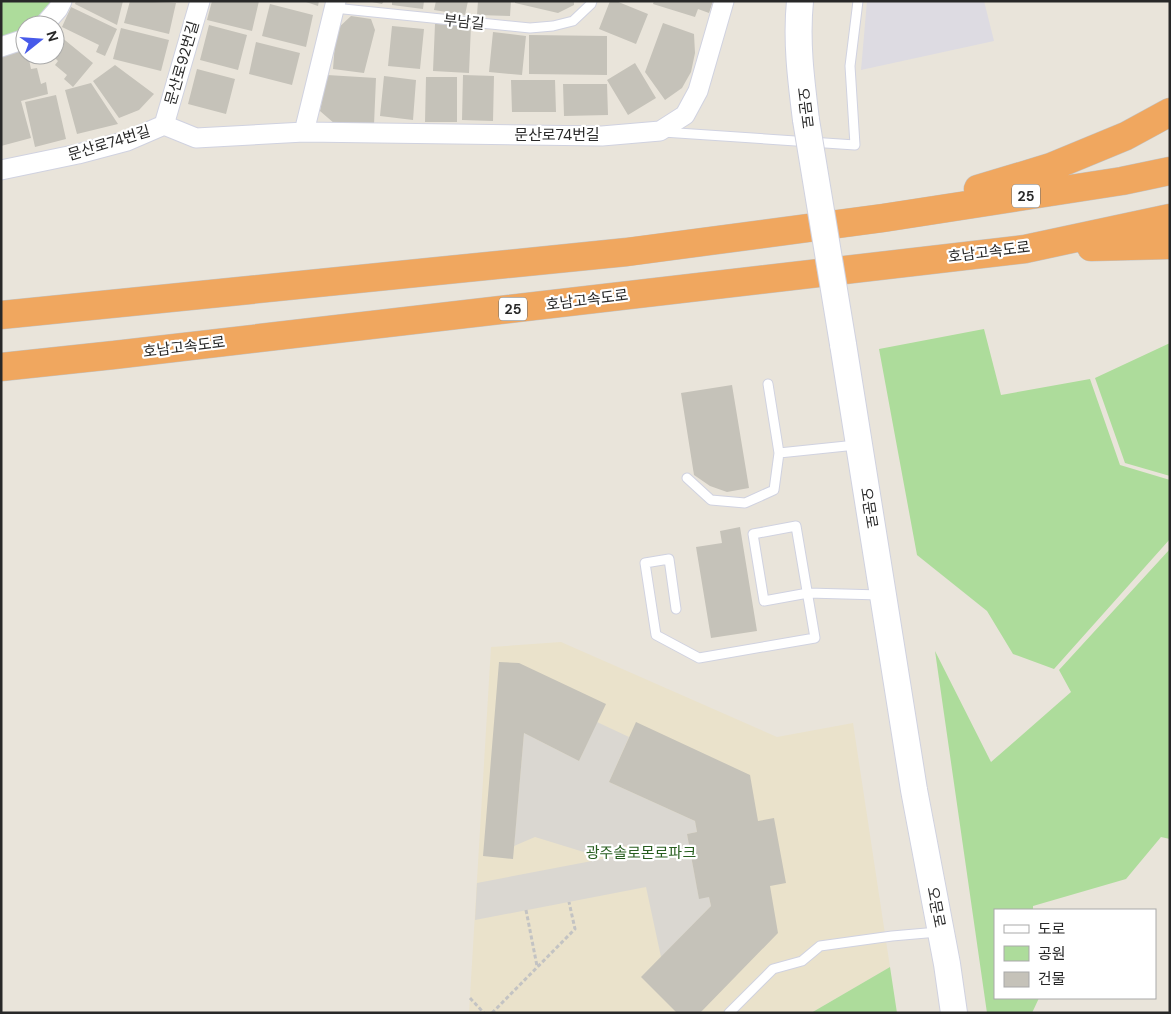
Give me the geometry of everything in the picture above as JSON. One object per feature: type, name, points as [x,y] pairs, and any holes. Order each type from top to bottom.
[{"type":"highway","points":[[883,218],[1051,167],[1126,136],[1170,112]]},
{"type":"highway","name":"25","points":[[1,315],[627,252],[883,218],[1122,181],[1170,171]]},
{"type":"highway","name":"호남고속도로","points":[[1,367],[1024,249],[1170,218]]},
{"type":"highway","points":[[1024,249],[1170,246]]},
{"type":"main road","name":"오문로","points":[[800,1],[797,27],[806,120],[914,790],[941,931],[954,1013]]},
{"type":"street","points":[[53,15],[62,1]]},
{"type":"street","name":"문산로92번길","points":[[164,125],[200,1]]},
{"type":"street","name":"문산로74번길","points":[[1,170],[78,154],[127,141],[164,125],[196,138],[304,132],[602,136],[660,131],[685,115],[698,91],[724,1]]},
{"type":"street","points":[[304,132],[335,5]]},
{"type":"street","points":[[1,47],[15,42]]},
{"type":"lane","name":"부남길","points":[[335,5],[530,28],[554,26],[573,21],[592,4],[592,1]]},
{"type":"lane","points":[[660,131],[855,145],[850,66],[858,1]]},
{"type":"lane","points":[[687,478],[711,500],[745,503],[774,490],[779,453],[768,384]]},
{"type":"lane","points":[[779,453],[858,444]]},
{"type":"lane","points":[[676,609],[669,559],[645,563],[656,635],[699,658],[816,638],[808,594],[796,526],[753,534],[764,601],[808,594],[883,594]]},
{"type":"lane","points":[[729,1013],[773,969],[802,960],[820,946],[941,931]]},
{"type":"path","points":[[492,1013],[574,929],[569,902]]},
{"type":"path","points":[[526,910],[537,967]]},
{"type":"path","points":[[470,998],[484,1013]]},
{"type":"shaded area","points":[[867,1],[984,1],[994,41],[861,70]]},
{"type":"shaded area","name":"광주솔로몬로파크","points":[[561,642],[777,737],[853,723],[890,967],[811,1013],[469,1013],[491,647]]},
{"type":"shaded area","points":[[597,722],[629,737],[609,782],[695,821],[697,832],[687,834],[699,898],[709,897],[711,906],[661,957],[646,887],[475,920],[477,883],[639,852],[637,844],[587,853],[535,837],[514,846],[524,733],[579,761]]},
{"type":"green space","points":[[1,1],[51,1],[42,15],[15,15],[15,33],[1,38]]},
{"type":"green space","points":[[984,329],[1001,395],[1090,379],[1120,465],[1170,480],[1170,539],[1054,669],[1013,654],[987,611],[917,555],[879,349]]},
{"type":"green space","points":[[1170,343],[1170,476],[1125,463],[1095,378]]},
{"type":"green space","points":[[1170,549],[1170,839],[1161,837],[1126,879],[1033,906],[1033,909],[994,909],[994,999],[1039,999],[1032,1013],[987,1013],[935,651],[991,762],[1071,692],[1059,670]]},
{"type":"green space","points":[[890,967],[897,1013],[811,1013]]},
{"type":"building","points":[[76,1],[123,1],[117,25],[75,4]]},
{"type":"building","points":[[130,1],[176,3],[169,34],[124,23]]},
{"type":"building","points":[[212,1],[259,1],[252,31],[207,20]]},
{"type":"building","points":[[303,1],[319,1],[318,6]]},
{"type":"building","points":[[367,1],[384,1],[382,4]]},
{"type":"building","points":[[392,1],[424,1],[423,9],[392,5]]},
{"type":"building","points":[[436,1],[468,1],[465,15],[434,10]]},
{"type":"building","points":[[478,1],[511,1],[510,16],[477,15]]},
{"type":"building","points":[[515,1],[574,1],[574,5],[558,13],[515,3]]},
{"type":"building","points":[[610,1],[616,1],[648,14],[636,44],[599,29]]},
{"type":"building","points":[[654,1],[713,1],[709,13],[698,9],[695,17],[653,4]]},
{"type":"building","points":[[270,4],[313,15],[306,47],[262,36]]},
{"type":"building","points":[[71,7],[117,29],[105,56],[96,52],[99,45],[65,28],[65,20]]},
{"type":"building","points":[[351,16],[371,19],[375,30],[364,73],[333,69],[336,30]]},
{"type":"building","points":[[663,23],[694,34],[695,53],[691,72],[682,88],[665,100],[645,72]]},
{"type":"building","points":[[435,24],[471,25],[469,73],[433,71]]},
{"type":"building","points":[[209,25],[247,35],[238,70],[200,60]]},
{"type":"building","points":[[392,26],[424,29],[420,69],[388,66]]},
{"type":"building","points":[[121,28],[169,40],[161,71],[113,59]]},
{"type":"building","points":[[493,32],[526,36],[522,75],[489,72]]},
{"type":"building","points":[[529,35],[607,36],[607,75],[529,74]]},
{"type":"building","points":[[65,40],[93,63],[73,87],[64,79],[67,75],[55,65],[65,65]]},
{"type":"building","points":[[256,42],[300,53],[292,85],[249,74]]},
{"type":"building","points":[[15,50],[15,65],[30,65],[31,69],[37,68],[41,84],[46,82],[48,94],[21,101],[31,138],[1,146],[1,53]]},
{"type":"building","points":[[635,63],[656,98],[628,115],[607,80]]},
{"type":"building","points":[[115,65],[154,94],[139,110],[119,118],[93,81]]},
{"type":"building","points":[[197,69],[235,79],[226,114],[188,104]]},
{"type":"building","points":[[327,75],[376,78],[374,125],[335,124],[320,111]]},
{"type":"building","points":[[463,75],[494,76],[493,121],[462,120]]},
{"type":"building","points":[[384,76],[416,80],[413,120],[380,116]]},
{"type":"building","points":[[426,77],[457,77],[457,122],[425,122]]},
{"type":"building","points":[[511,80],[555,80],[556,112],[512,112]]},
{"type":"building","points":[[91,83],[118,124],[77,134],[65,90]]},
{"type":"building","points":[[563,84],[607,84],[608,115],[564,116]]},
{"type":"building","points":[[56,95],[66,139],[35,147],[25,102]]},
{"type":"building","points":[[732,385],[749,488],[727,492],[710,486],[694,475],[681,393]]},
{"type":"building","points":[[740,527],[757,631],[711,638],[696,547],[722,543],[720,531]]},
{"type":"building","points":[[499,662],[519,663],[606,704],[579,761],[524,733],[513,859],[483,856]]},
{"type":"building","points":[[636,722],[750,775],[758,821],[774,818],[786,883],[770,886],[778,933],[700,1013],[677,1013],[641,977],[711,906],[709,897],[699,899],[687,834],[697,832],[695,821],[609,782]]}]
